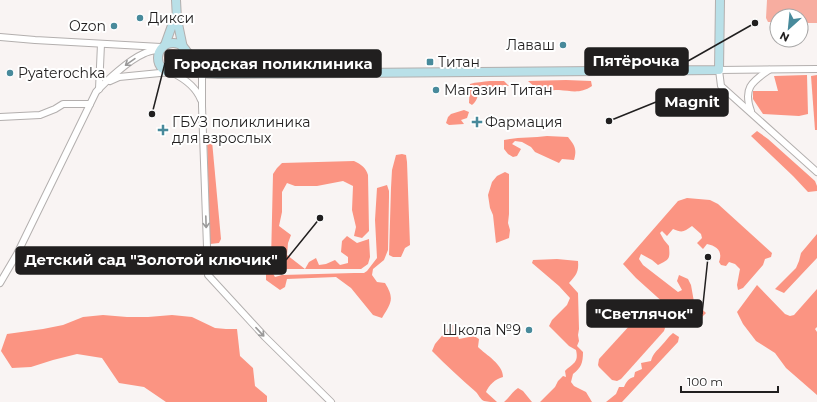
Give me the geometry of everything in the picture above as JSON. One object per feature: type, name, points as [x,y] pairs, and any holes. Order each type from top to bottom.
[{"type":"street","points":[[720,0],[721,86],[817,172]]},
{"type":"street","points":[[176,4],[174,22],[158,55],[158,62],[162,68],[173,72],[186,81],[195,90],[201,100],[202,106]]},
{"type":"street","points":[[173,72],[183,68],[187,62],[178,27],[176,4]]},
{"type":"street","points":[[0,38],[163,47]]},
{"type":"street","points":[[0,283],[17,254],[94,96],[101,87],[141,54],[172,43],[180,45],[192,58],[218,74]]},
{"type":"street","points":[[101,44],[101,87]]},
{"type":"street","points":[[101,87],[112,79],[119,77],[173,72],[218,74],[817,69]]},
{"type":"street","points":[[751,113],[748,104],[749,89],[752,83],[769,70]]},
{"type":"street","points":[[202,73],[208,275],[265,337],[331,402]]},
{"type":"street","points":[[0,117],[40,115],[63,104],[90,104]]},
{"type":"shaded area","points":[[767,0],[817,0],[817,23],[809,23],[809,8],[769,8],[769,22],[766,18]]},
{"type":"shaded area","points":[[173,49],[179,52],[182,58],[179,64],[173,67],[167,64],[164,58],[167,52]]},
{"type":"shaded area","points":[[807,75],[808,114],[799,116],[763,114],[753,99],[753,91],[778,91],[774,76]]},
{"type":"shaded area","points":[[817,75],[817,130],[815,130],[811,76]]},
{"type":"shaded area","points":[[490,81],[504,81],[509,86],[500,85],[494,90],[484,94],[481,89],[474,103],[472,105],[469,103],[470,84]]},
{"type":"shaded area","points":[[528,81],[591,81],[592,86],[588,89],[580,91],[551,90],[546,91],[543,94]]},
{"type":"shaded area","points":[[464,110],[469,112],[467,118],[461,120],[464,124],[449,125],[446,123],[451,114]]},
{"type":"shaded area","points":[[757,131],[815,181],[817,191],[808,192],[751,136]]},
{"type":"shaded area","points":[[547,136],[568,137],[575,148],[574,160],[562,159],[559,163],[535,152],[531,147],[522,142],[515,141],[512,144],[521,149],[517,156],[513,157],[504,149],[504,140]]},
{"type":"shaded area","points":[[207,141],[212,141],[221,239],[219,243],[210,244]]},
{"type":"shaded area","points":[[396,155],[406,155],[407,162],[410,245],[405,248],[401,257],[393,257],[389,255],[392,170]]},
{"type":"shaded area","points":[[357,162],[365,168],[368,175],[369,231],[362,238],[354,236],[356,227],[352,210],[353,186],[343,181],[317,186],[295,186],[287,183],[282,192],[282,212],[279,226],[291,235],[288,243],[287,255],[305,269],[282,269],[275,266],[271,261],[273,174],[282,163]]},
{"type":"shaded area","points":[[505,172],[509,174],[509,238],[496,243],[493,215],[490,208],[488,195],[492,182],[497,176]]},
{"type":"shaded area","points":[[387,185],[389,191],[388,250],[384,260],[373,269],[372,275],[377,282],[385,283],[391,297],[390,305],[382,318],[373,315],[351,288],[336,277],[287,279],[285,287],[280,290],[266,280],[267,268],[275,277],[282,275],[364,273],[367,271],[377,258],[375,220],[377,188]]},
{"type":"shaded area","points":[[687,198],[710,200],[718,204],[772,253],[771,257],[765,259],[763,265],[743,288],[738,290],[737,285],[740,269],[735,264],[729,262],[726,266],[721,265],[719,262],[720,252],[714,246],[707,244],[703,249],[697,243],[702,238],[701,234],[692,226],[683,231],[673,229],[667,236],[662,231],[660,233],[669,246],[669,256],[667,260],[658,265],[641,254],[639,259],[643,265],[678,292],[682,290],[677,281],[679,275],[688,279],[691,285],[694,302],[706,313],[694,325],[686,323],[636,278],[623,264],[678,201]]},
{"type":"shaded area","points":[[817,234],[817,258],[784,293],[775,289],[796,268],[801,253]]},
{"type":"shaded area","points":[[347,236],[357,243],[369,239],[370,257],[368,264],[361,269],[305,269],[309,262],[316,258],[319,265],[335,260],[340,265],[348,263],[348,257],[341,252],[342,241]]},
{"type":"shaded area","points":[[557,259],[578,261],[578,268],[574,278],[569,283],[578,293],[579,341],[577,346],[583,352],[583,356],[581,365],[573,374],[571,382],[574,386],[586,392],[592,402],[540,402],[555,387],[563,376],[566,377],[565,371],[575,362],[577,358],[576,350],[569,346],[549,326],[552,320],[567,305],[570,298],[559,286],[532,263],[533,260]]},
{"type":"shaded area","points":[[757,285],[785,314],[790,316],[794,315],[817,289],[817,327],[815,329],[817,332],[817,395],[786,368],[775,353],[756,341],[743,324],[737,312]]},
{"type":"shaded area","points":[[647,310],[663,324],[665,328],[664,331],[621,379],[617,381],[612,380],[599,367],[599,359],[642,312]]},
{"type":"shaded area","points":[[103,315],[148,317],[172,315],[192,317],[215,328],[237,329],[240,356],[253,368],[255,386],[267,396],[267,402],[166,402],[144,387],[119,383],[102,358],[77,354],[31,367],[12,368],[1,351],[7,334],[43,329],[63,325],[83,317]]},
{"type":"shaded area","points":[[451,325],[454,325],[459,339],[474,336],[479,339],[478,347],[494,360],[500,368],[503,377],[497,379],[486,392],[497,402],[484,401],[432,351],[435,344]]},
{"type":"shaded area","points":[[673,333],[679,337],[678,342],[622,402],[606,402],[616,394],[619,387],[624,387],[628,380],[634,377],[635,372],[642,369],[641,363],[651,361],[655,352]]},
{"type":"shaded area","points":[[518,388],[523,391],[532,402],[504,402],[514,391]]},
{"type":"place","name":"Дикси","points":[[140,18]]},
{"type":"place","name":"Пятёрочка","points":[[755,23]]},
{"type":"place","name":"Ozon","points":[[114,26]]},
{"type":"place","name":"Лаваш","points":[[563,45]]},
{"type":"place","name":"Титан","points":[[430,62]]},
{"type":"place","name":"Pyaterochka","points":[[10,73]]},
{"type":"place","name":"Магазин Титан","points":[[436,90]]},
{"type":"place","name":"Городская поликлиника","points":[[152,114]]},
{"type":"place","name":"Magnit","points":[[609,121]]},
{"type":"place","name":"Фармация","points":[[477,122]]},
{"type":"place","name":"ГБУЗ поликлиника для взрослых","points":[[163,130]]},
{"type":"place","name":"Детский сад \"Золотой ключик\"","points":[[320,218]]},
{"type":"place","name":"\"Светлячок\"","points":[[708,257]]},
{"type":"place","name":"Школа №9","points":[[529,330]]}]
